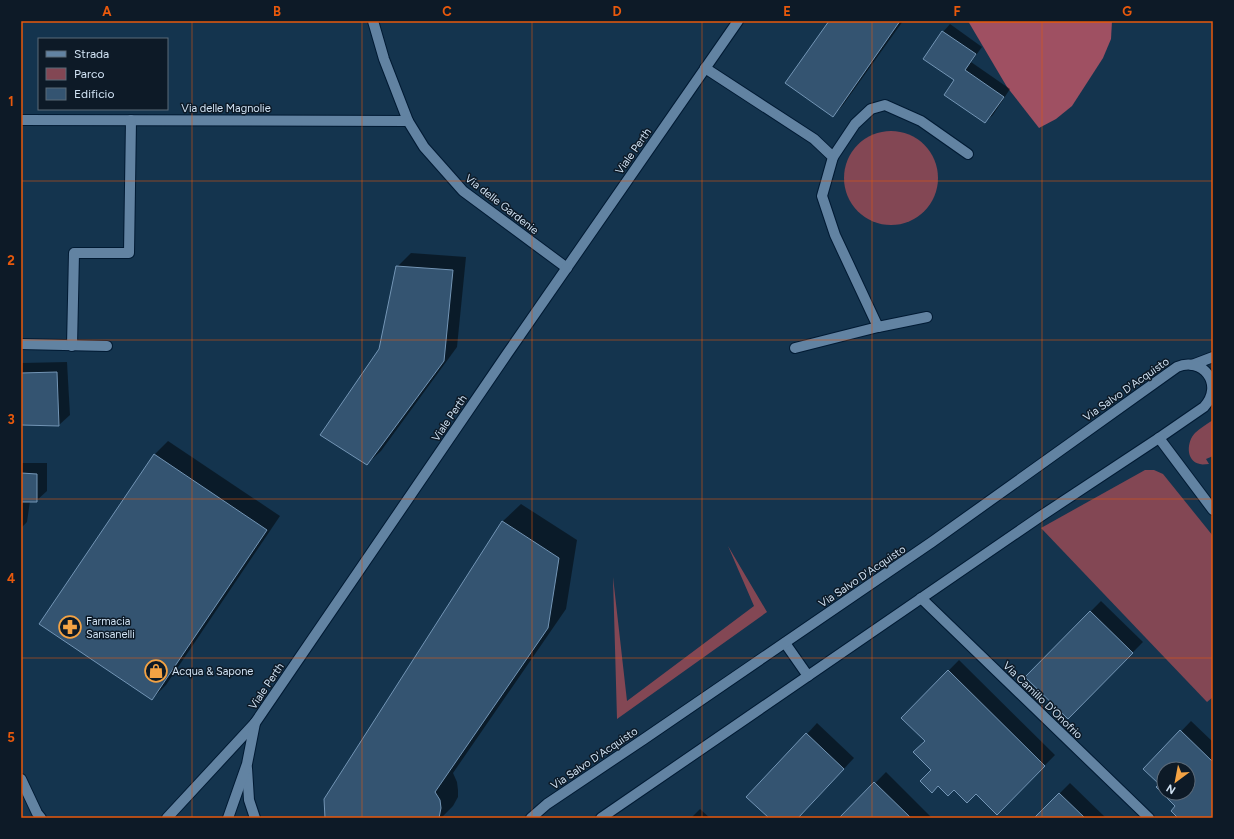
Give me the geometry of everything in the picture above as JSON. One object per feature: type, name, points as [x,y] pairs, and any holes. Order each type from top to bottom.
[{"type":"street","name":"Via delle Gardenie","points":[[373,21],[384,59],[408,121],[424,147],[463,191],[567,268]]},
{"type":"street","name":"Viale Perth","points":[[167,818],[256,723],[503,360],[738,21]]},
{"type":"street","points":[[705,68],[814,139],[833,157]]},
{"type":"street","points":[[878,327],[835,235],[822,196],[833,157],[856,124],[872,110],[885,105],[921,121],[968,154]]},
{"type":"street","name":"Via delle Magnolie","points":[[21,120],[408,121]]},
{"type":"street","points":[[72,346],[74,254],[129,252],[131,120]]},
{"type":"street","points":[[795,348],[878,327],[927,317]]},
{"type":"street","points":[[21,344],[107,346]]},
{"type":"street","name":"Via Salvo D'Acquisto","points":[[531,818],[547,804],[932,542],[1177,367],[1182,365],[1192,365],[1213,358]]},
{"type":"street","points":[[601,818],[1041,516],[1204,407],[1213,393],[1212,385],[1206,372],[1192,365]]},
{"type":"street","points":[[1159,438],[1213,510]]},
{"type":"street","name":"Via Camillo D'Onofrio","points":[[921,598],[1149,818]]},
{"type":"street","points":[[785,643],[808,676]]},
{"type":"street","points":[[228,818],[247,764],[256,723]]},
{"type":"street","points":[[247,764],[249,800],[255,818]]},
{"type":"street","points":[[21,778],[24,788],[41,818]]},
{"type":"green space","points":[[891,131],[909,135],[924,145],[934,160],[938,178],[934,196],[924,211],[909,221],[891,225],[873,221],[858,211],[848,196],[844,178],[848,160],[858,145],[873,135]]},
{"type":"green space","points":[[1213,420],[1213,456],[1206,459],[1209,464],[1195,462],[1190,455],[1190,441],[1197,431]]},
{"type":"green space","points":[[1145,470],[1154,470],[1163,474],[1213,536],[1213,697],[1207,702],[1041,528]]},
{"type":"green space","points":[[728,546],[767,612],[617,719],[613,577],[627,701],[754,606]]},
{"type":"shaded area","points":[[968,21],[1112,21],[1111,39],[1103,58],[1072,106],[1056,119],[1039,128],[1007,87]]},
{"type":"building","points":[[829,21],[900,21],[833,117],[785,83]]},
{"type":"building","points":[[942,31],[976,54],[965,70],[1004,97],[985,123],[944,95],[954,80],[923,59]]},
{"type":"building","points":[[396,266],[453,270],[444,361],[367,465],[320,435],[379,349]]},
{"type":"building","points":[[57,372],[59,426],[21,425],[21,373]]},
{"type":"building","points":[[154,454],[267,530],[152,700],[39,624]]},
{"type":"building","points":[[21,473],[37,474],[37,502],[21,502]]},
{"type":"building","points":[[502,521],[559,558],[548,628],[435,792],[440,800],[441,808],[439,818],[325,818],[324,799]]},
{"type":"building","points":[[1090,611],[1133,653],[1068,719],[1025,677]]},
{"type":"building","points":[[948,670],[1045,766],[997,815],[976,794],[967,803],[954,790],[948,796],[938,786],[932,793],[920,781],[931,770],[913,752],[925,741],[901,718]]},
{"type":"building","points":[[1180,730],[1213,762],[1213,818],[1178,818],[1171,811],[1175,806],[1170,801],[1196,801],[1196,761],[1156,761],[1156,781],[1143,769]]},
{"type":"building","points":[[806,733],[844,769],[798,818],[769,818],[746,797]]},
{"type":"building","points":[[874,782],[911,818],[839,818]]},
{"type":"building","points":[[1059,793],[1085,818],[1034,818]]},
{"type":"place","name":"Farmacia Sansanelli","points":[[70,627]]},
{"type":"place","name":"Acqua & Sapone","points":[[156,671]]}]
